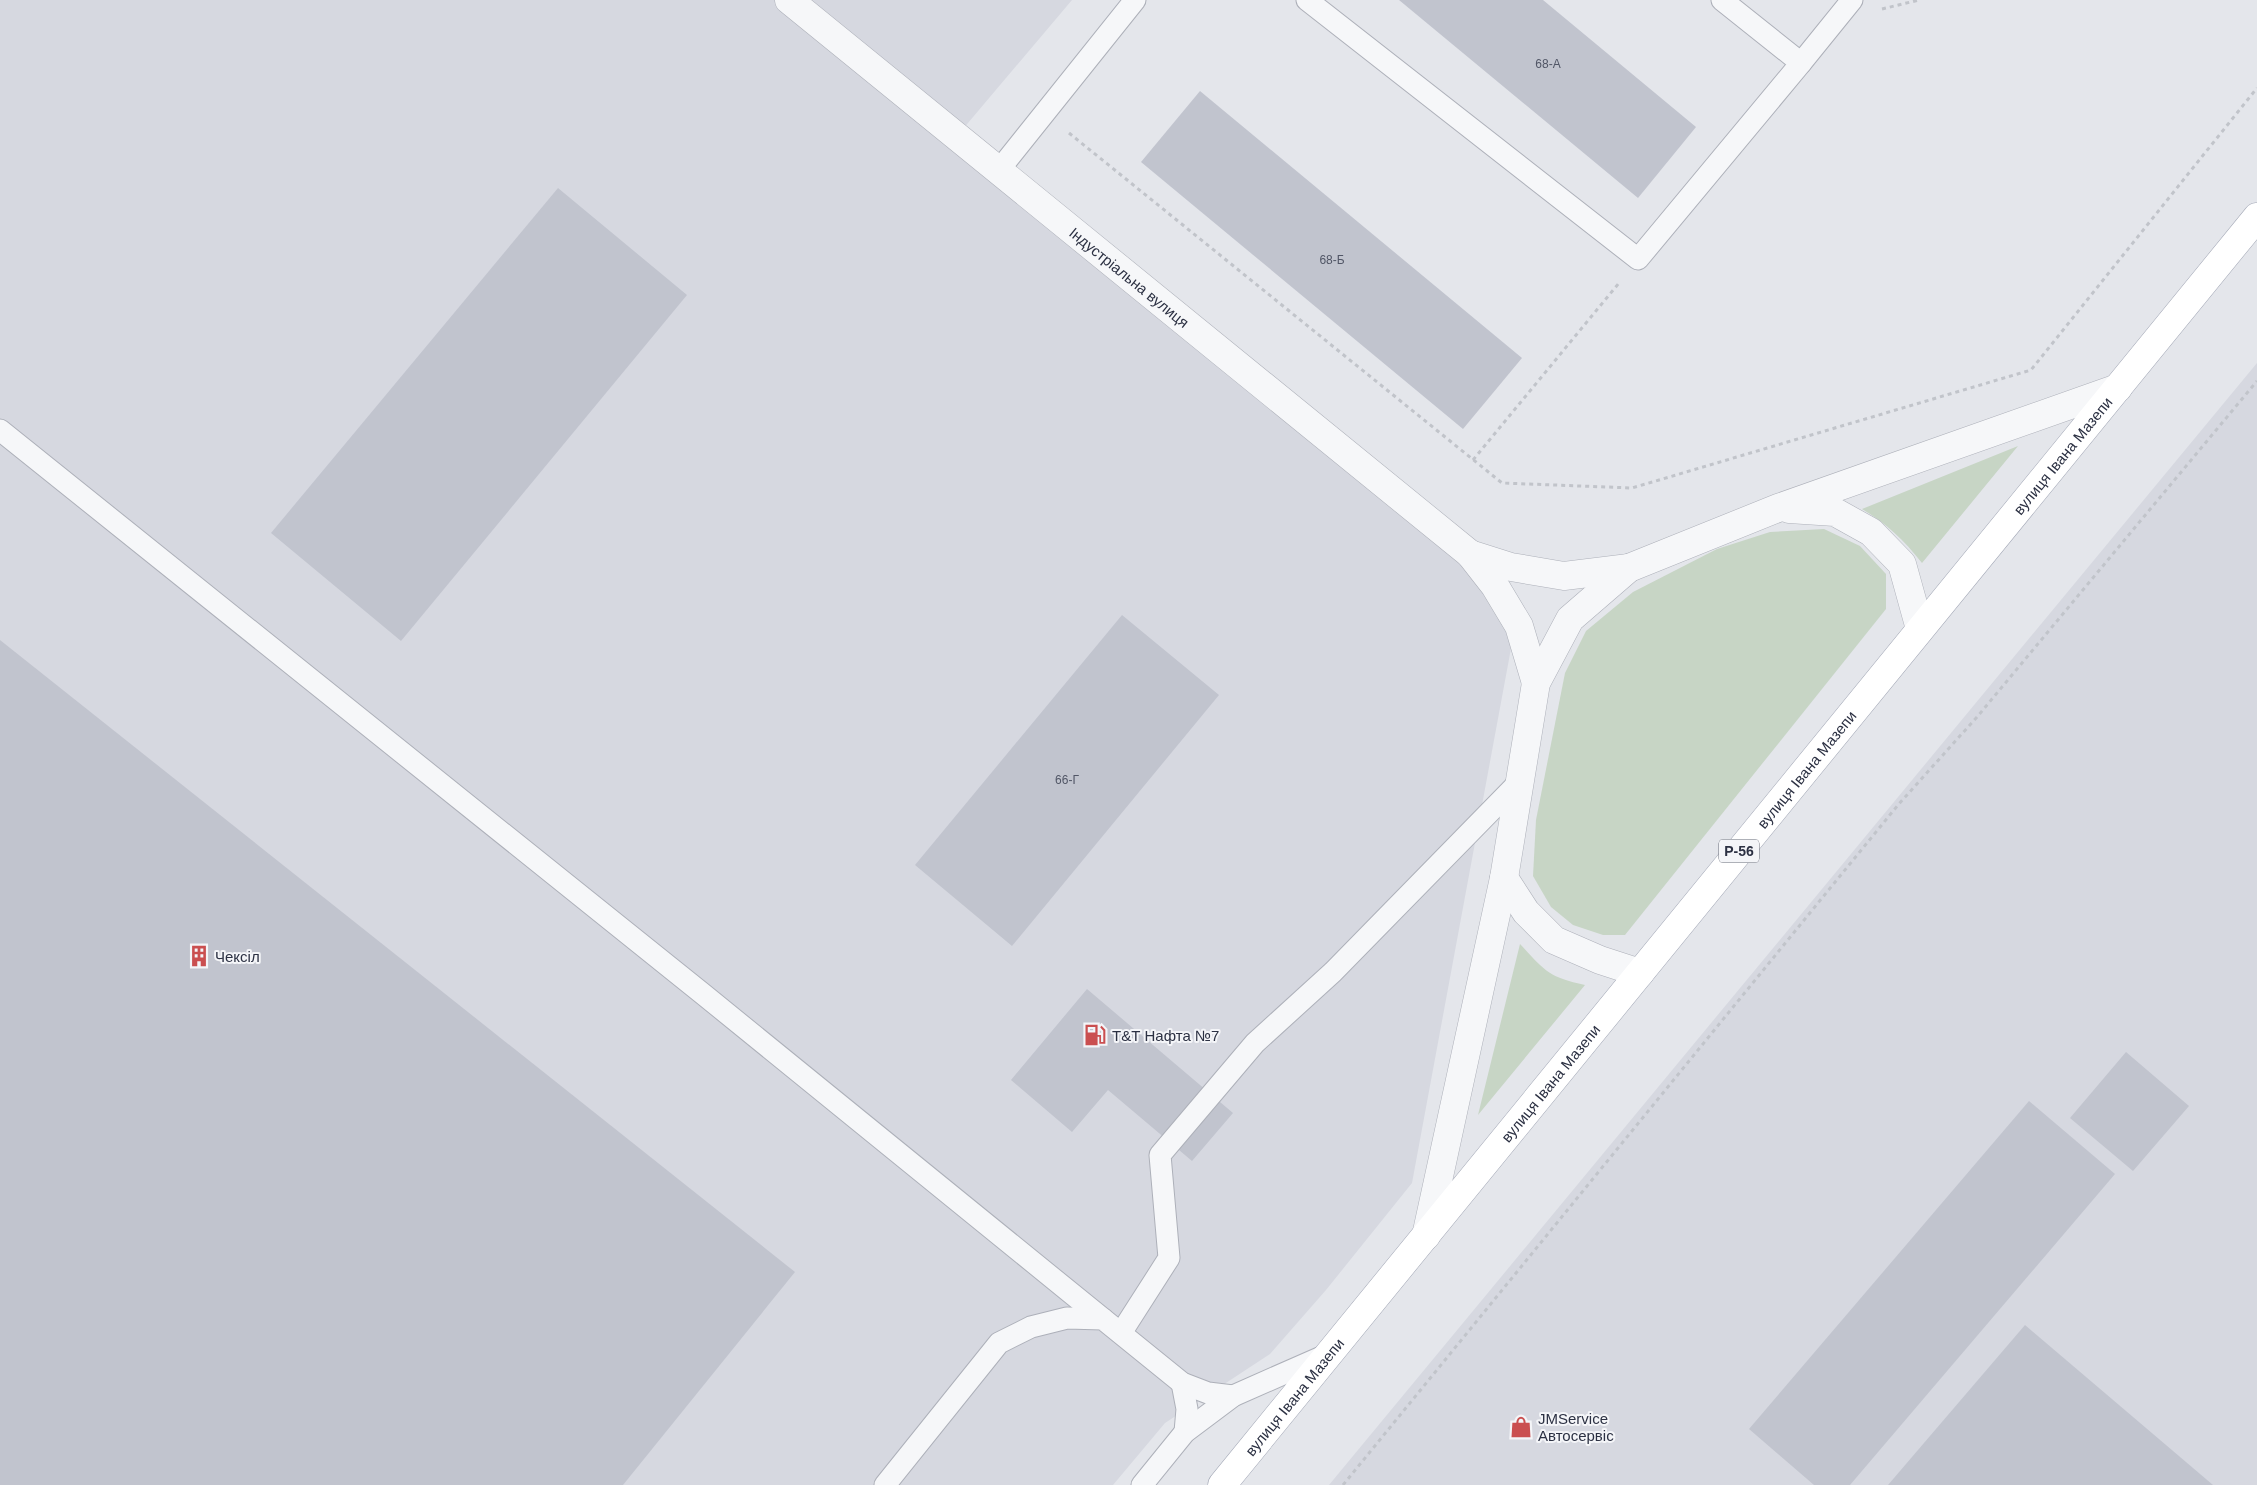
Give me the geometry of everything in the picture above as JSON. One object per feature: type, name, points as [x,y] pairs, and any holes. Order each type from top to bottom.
[{"type":"main road","name":"вулиця Івана Мазепи","points":[[1222,1485],[1326,1355],[1426,1236],[2257,217]]},
{"type":"street","name":"Індустріальна вулиця","points":[[789,0],[1470,554],[1495,586],[1519,626],[1536,683]]},
{"type":"street","points":[[1426,1236],[1504,878],[1536,683],[1570,619],[1629,568],[1778,508],[2118,388]]},
{"type":"street","points":[[1778,508],[1835,512],[1872,532],[1902,564],[1920,628]]},
{"type":"street","name":"Індустріальна вулиця","points":[[1470,554],[1511,567],[1564,576],[1629,568]]},
{"type":"street","points":[[1504,878],[1526,912],[1554,940],[1600,960],[1640,973]]},
{"type":"lane","points":[[999,170],[1135,0]]},
{"type":"lane","points":[[1307,0],[1638,259],[1852,0]]},
{"type":"lane","points":[[1722,0],[1801,63]]},
{"type":"lane","points":[[0,430],[711,1000],[1182,1383],[1208,1393],[1233,1396]]},
{"type":"lane","points":[[1121,1333],[1169,1258],[1160,1155],[1255,1043],[1333,972],[1521,780]]},
{"type":"lane","points":[[885,1485],[999,1343],[1031,1327],[1067,1318],[1103,1319]]},
{"type":"lane","points":[[1142,1485],[1185,1432],[1233,1396],[1326,1355]]},
{"type":"lane","points":[[1182,1383],[1187,1409],[1185,1432]]},
{"type":"path","points":[[1044,113],[1502,483],[1632,488],[2031,370],[2257,88]]},
{"type":"path","points":[[1473,460],[1638,259]]},
{"type":"path","points":[[1343,1485],[1898,805],[1977,717],[2257,381]]},
{"type":"shaded area","points":[[0,0],[1072,0],[957,136],[1470,554],[1512,643],[1412,1183],[1326,1290],[1270,1354],[1165,1423],[1113,1485],[0,1485]]},
{"type":"shaded area","points":[[2257,363],[2257,1485],[1329,1485]]},
{"type":"green space","points":[[2018,446],[1922,563],[1894,533],[1862,509]]},
{"type":"green space","points":[[1824,529],[1860,546],[1886,574],[1886,609],[1625,935],[1603,935],[1573,925],[1551,907],[1533,876],[1536,820],[1565,673],[1586,631],[1633,592],[1717,549],[1770,532]]},
{"type":"green space","points":[[1520,944],[1548,972],[1563,979],[1585,985],[1478,1115]]},
{"type":"building","points":[[1399,0],[1543,0],[1696,127],[1638,198]]},
{"type":"building","points":[[1200,91],[1522,358],[1463,429],[1141,162]]},
{"type":"building","points":[[558,188],[687,295],[401,641],[271,533]]},
{"type":"building","points":[[1122,615],[1219,695],[1012,946],[915,865]]},
{"type":"building","name":"Чексіл","points":[[0,640],[795,1272],[623,1485],[0,1485]]},
{"type":"building","name":"Т&Т Нафта №7","points":[[1087,989],[1233,1113],[1192,1161],[1108,1090],[1072,1132],[1011,1080]]},
{"type":"building","points":[[2126,1052],[2189,1106],[2133,1171],[2070,1118]]},
{"type":"building","points":[[2029,1101],[2115,1174],[1850,1485],[1814,1485],[1749,1429]]},
{"type":"building","points":[[2025,1325],[2213,1485],[1888,1485]]},
{"type":"place","name":"Чексіл","points":[[199,956]]},
{"type":"place","name":"Т&Т Нафта №7","points":[[1095,1035]]},
{"type":"place","name":"JMService Автосервіс","points":[[1521,1427]]}]
